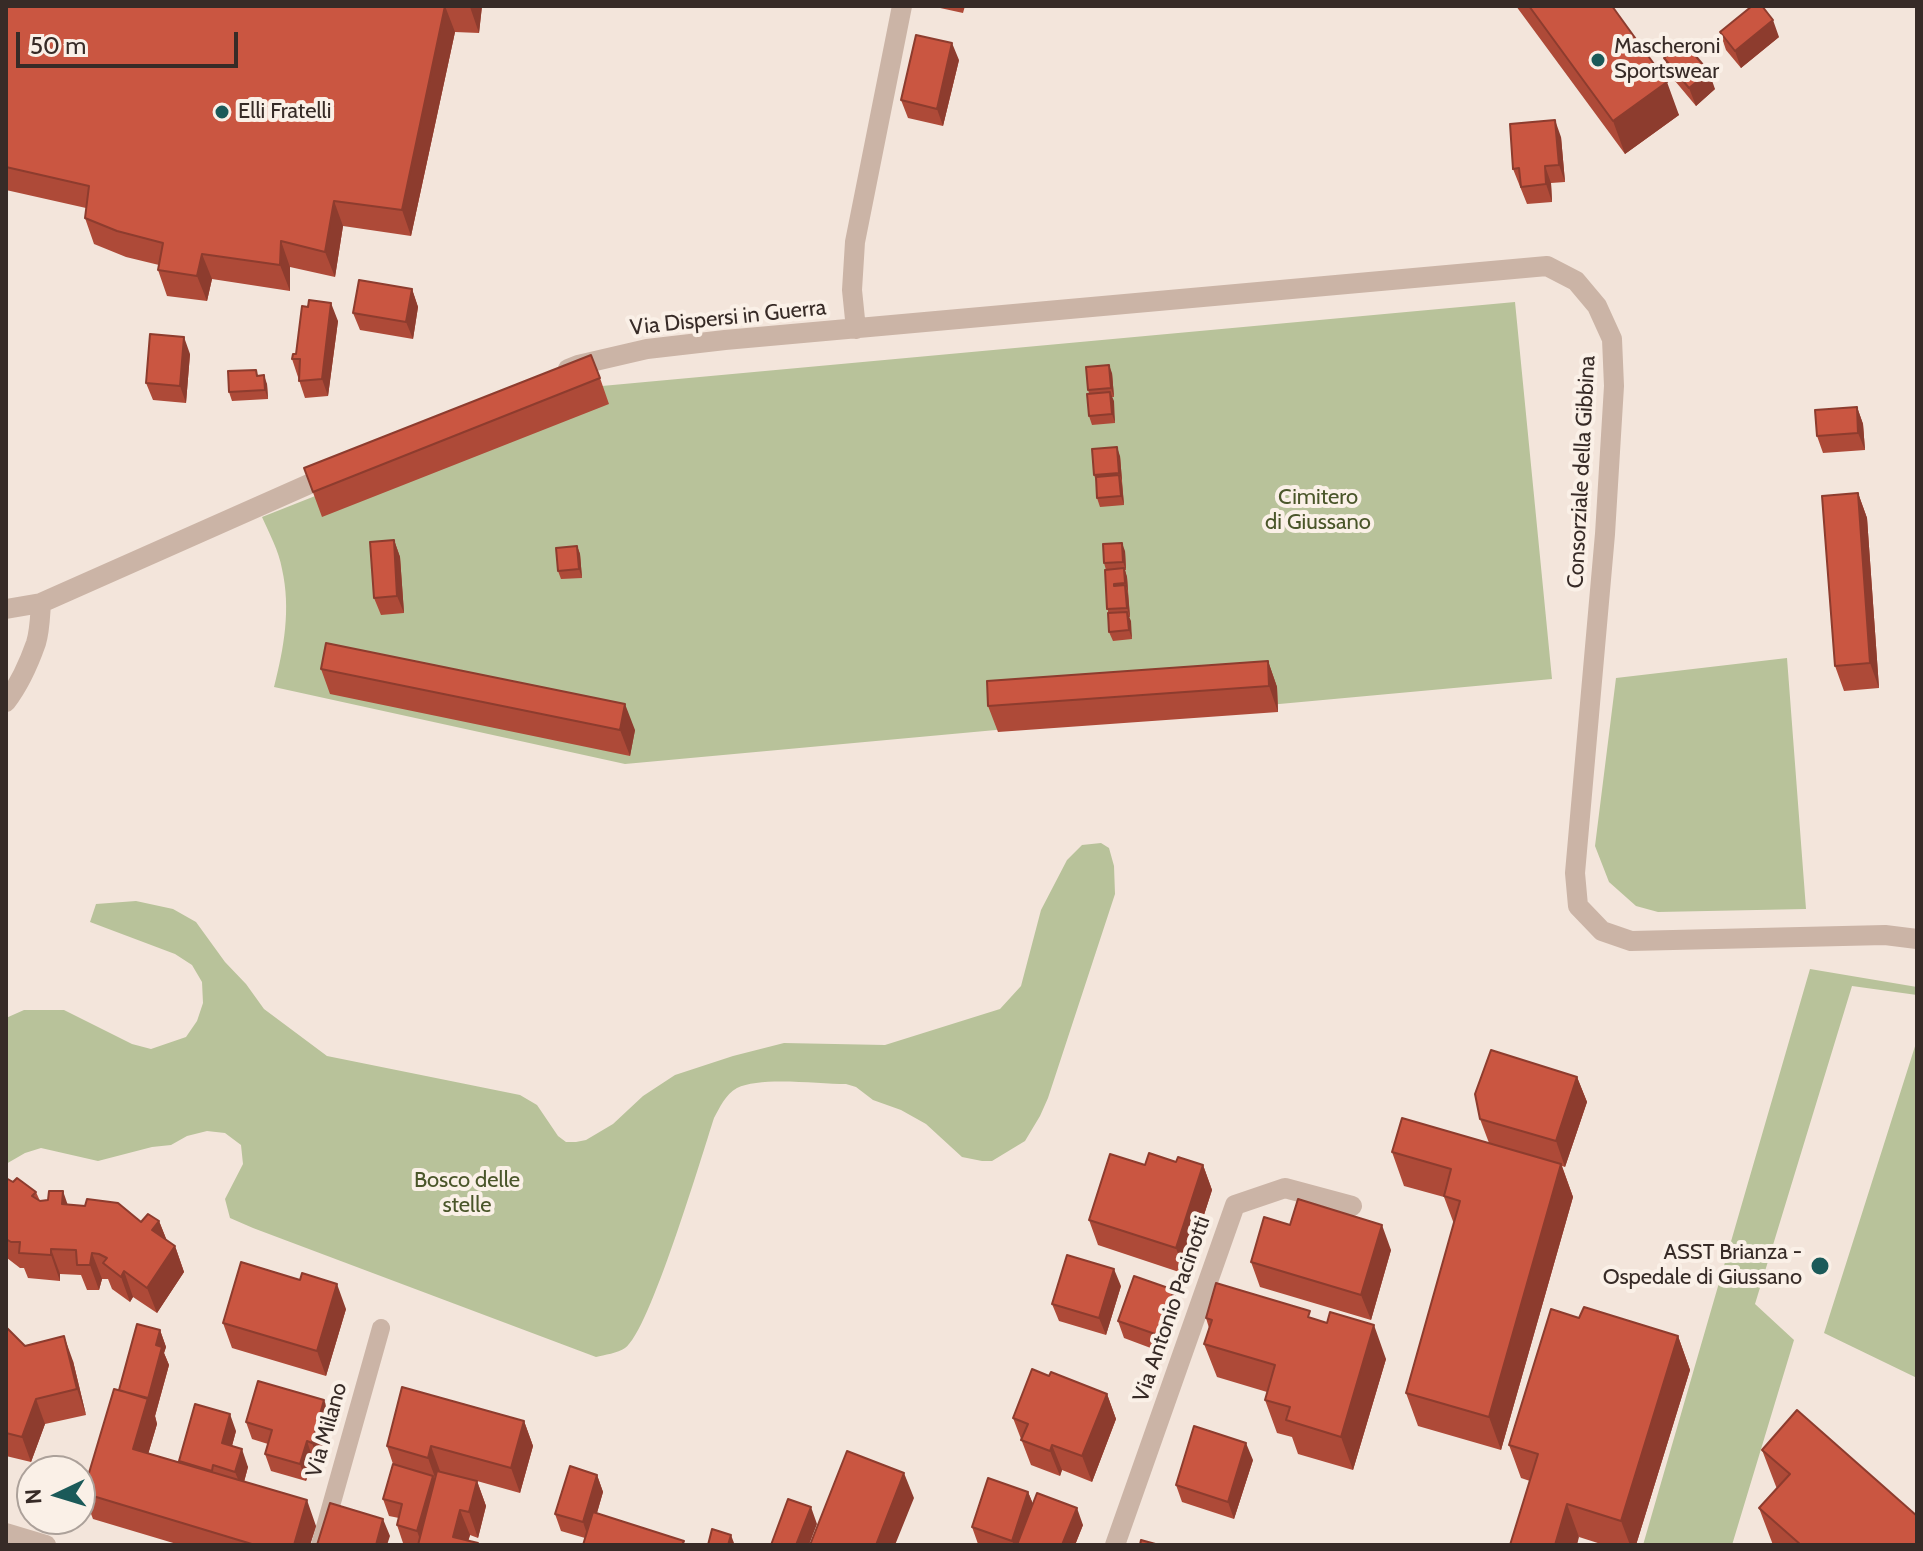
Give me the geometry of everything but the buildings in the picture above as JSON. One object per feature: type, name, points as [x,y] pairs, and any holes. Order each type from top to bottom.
[{"type":"street","name":"Via Dispersi in Guerra","points":[[549,378],[578,365],[647,349],[856,329],[852,290],[855,242],[902,6]]},
{"type":"street","name":"Consorziale della Gibbina","points":[[856,329],[1547,266],[1576,281],[1597,306],[1612,339],[1614,386],[1605,534],[1575,873],[1578,906],[1602,931],[1631,941],[1885,935],[1917,939]]},
{"type":"street","points":[[6,609],[41,603],[347,468]]},
{"type":"street","points":[[6,702],[37,640],[41,603]]},
{"type":"street","name":"Via Antonio Pacinotti","points":[[1115,1545],[1235,1205],[1285,1188],[1352,1206]]},
{"type":"street","points":[[6,1533],[46,1545]]},
{"type":"lane","name":"Via Milano","points":[[320,1545],[381,1328]]},
{"type":"green space","name":"Cimitero di Giussano","points":[[1515,302],[1552,679],[625,764],[274,687],[283,643],[285,584],[281,562],[262,517],[591,387]]},
{"type":"green space","points":[[1787,658],[1806,909],[1658,912],[1636,906],[1609,882],[1595,846],[1616,678]]},
{"type":"green space","name":"Bosco delle stelle","points":[[1101,843],[1109,848],[1114,866],[1115,894],[1048,1098],[1025,1141],[992,1161],[982,1161],[962,1157],[926,1124],[846,1084],[774,1081],[737,1088],[726,1098],[714,1118],[674,1241],[647,1311],[635,1335],[625,1348],[615,1353],[596,1357],[230,1218],[225,1199],[243,1164],[241,1145],[225,1133],[207,1131],[187,1136],[171,1145],[98,1161],[41,1148],[6,1164],[6,1018],[24,1010],[64,1010],[132,1044],[151,1049],[186,1037],[197,1021],[203,1003],[202,982],[192,965],[175,954],[90,922],[96,904],[136,901],[173,909],[196,922],[264,1009],[327,1056],[520,1095],[537,1105],[558,1136],[566,1142],[576,1142],[586,1140],[613,1124],[643,1096],[675,1075],[733,1056],[784,1043],[885,1045],[1000,1009],[1021,986],[1041,910],[1067,860],[1082,845]]},
{"type":"green space","points":[[1810,969],[1917,987],[1917,995],[1852,986],[1755,1304],[1794,1340],[1732,1545],[1643,1545]]},
{"type":"green space","points":[[1917,1040],[1917,1378],[1824,1333]]},
{"type":"place","name":"Mascheroni Sportswear","points":[[1598,60]]},
{"type":"place","name":"Elli Fratelli","points":[[222,112]]},
{"type":"place","name":"ASST Brianza - Ospedale di Giussano","points":[[1820,1266]]}]
